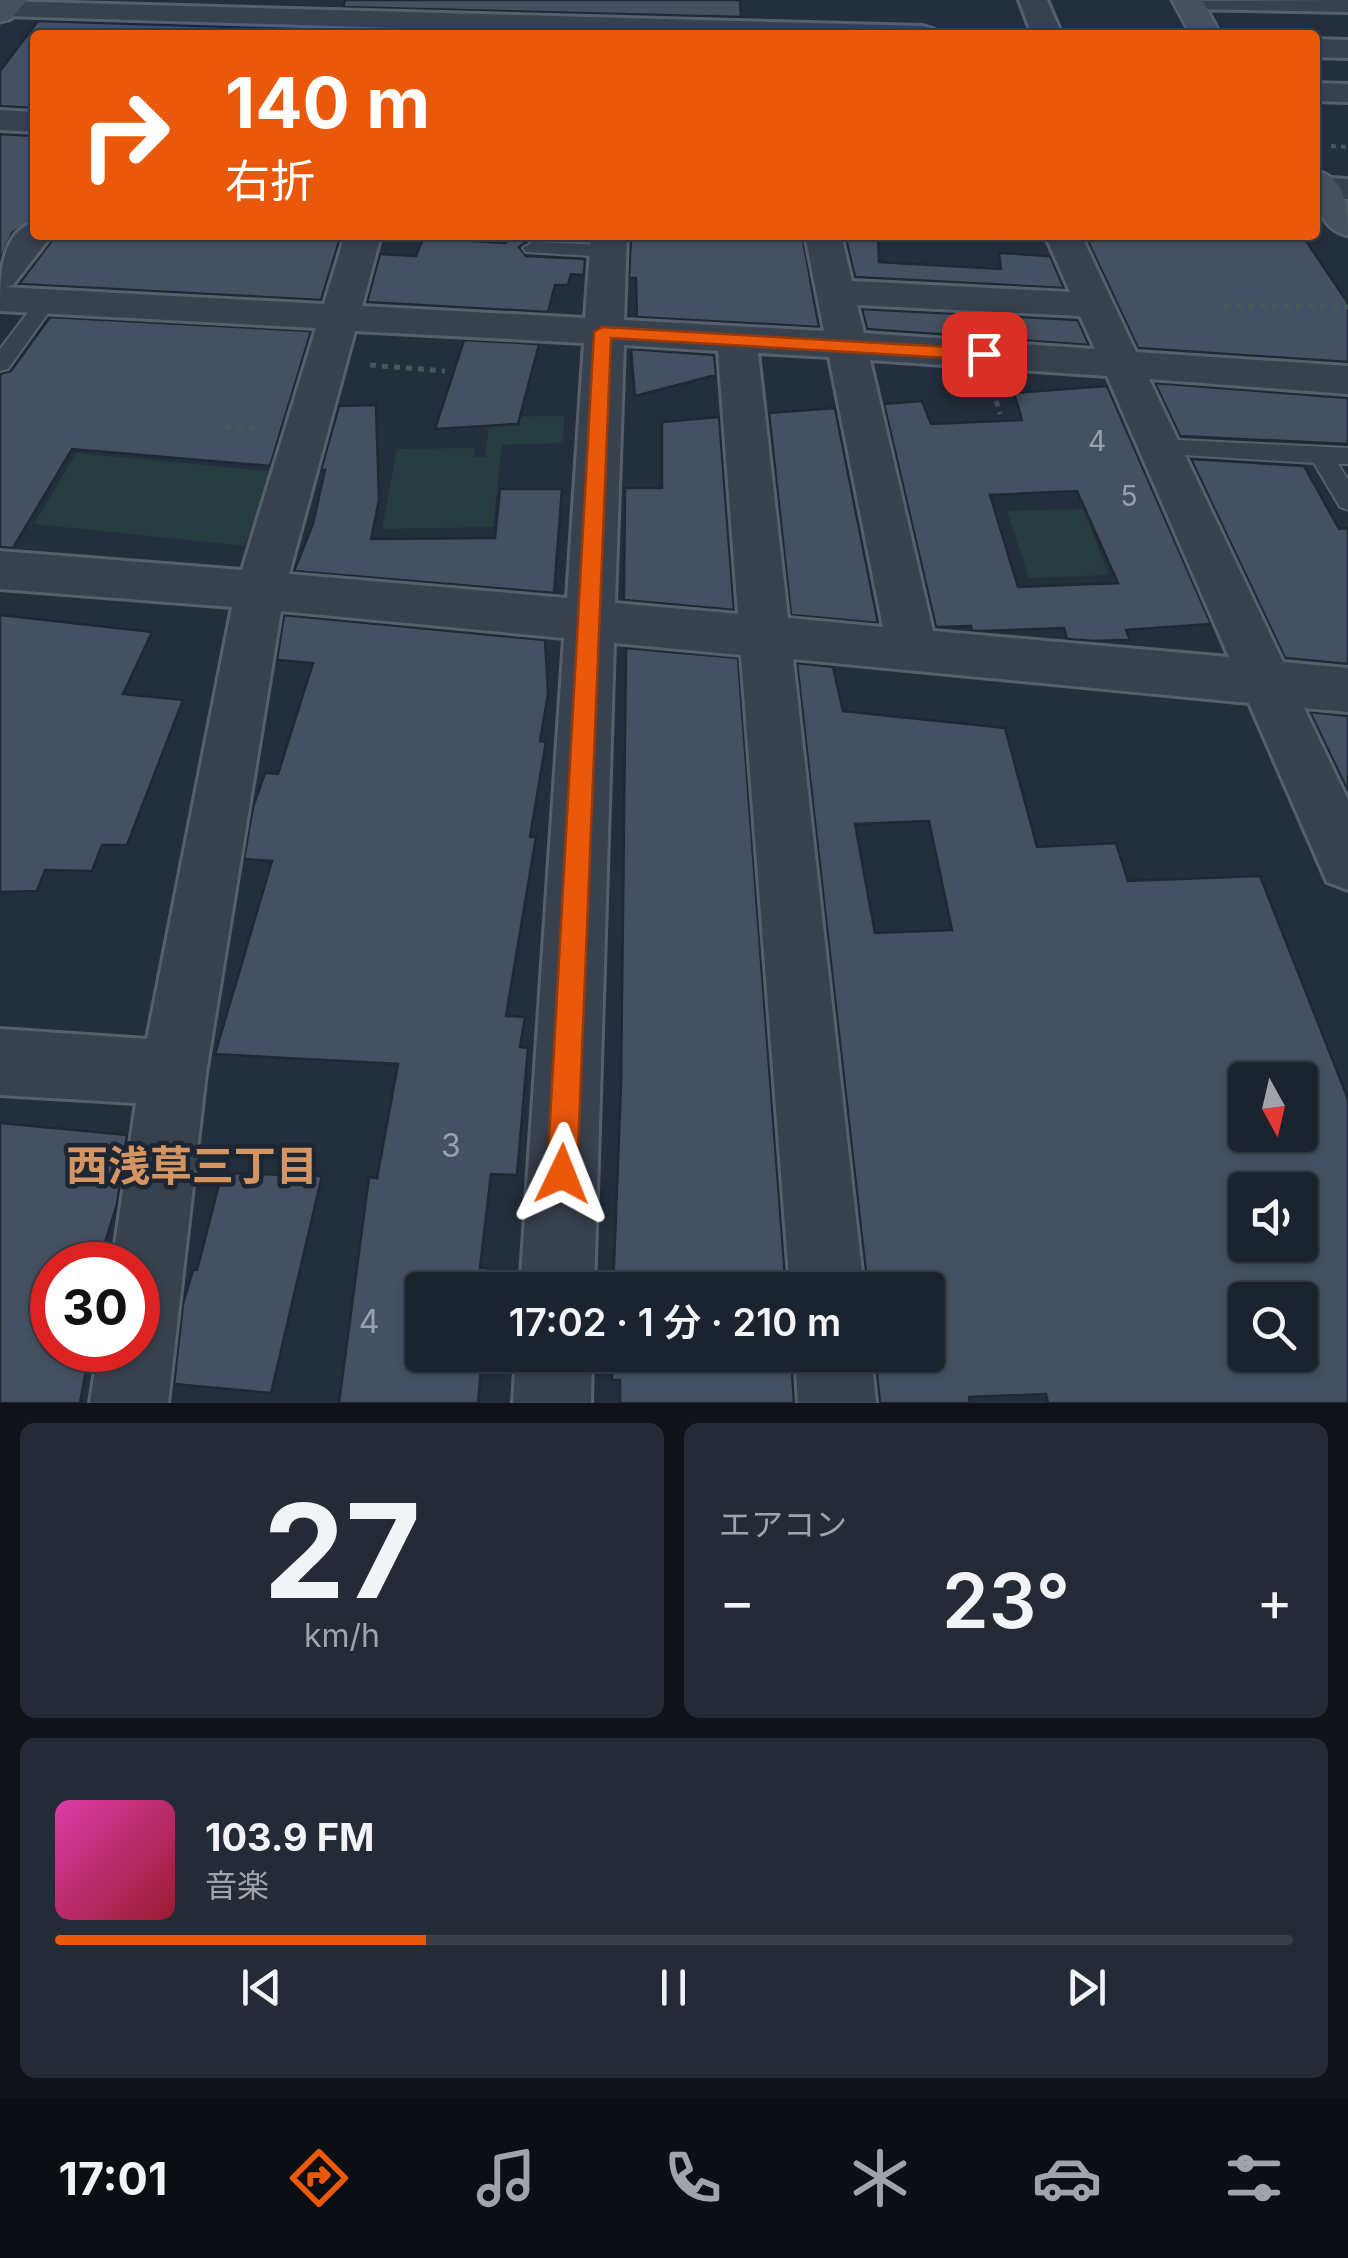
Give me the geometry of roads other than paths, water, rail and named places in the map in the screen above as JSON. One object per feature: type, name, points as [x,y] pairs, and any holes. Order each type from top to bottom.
[{"type":"street","points":[[5,7],[287,17],[446,11],[758,30],[755,0]]},
{"type":"street","points":[[907,0],[918,30]]},
{"type":"street","points":[[1033,0],[1045,30]]},
{"type":"street","points":[[1203,30],[1188,0],[1348,4]]},
{"type":"street","points":[[1320,48],[1348,49]]},
{"type":"street","points":[[1320,92],[1348,93]]},
{"type":"street","points":[[0,120],[30,122]]},
{"type":"street","points":[[1324,186],[1348,225]]},
{"type":"street","points":[[0,277],[30,239]]},
{"type":"street","points":[[151,1242],[173,1073],[260,590],[362,240]]},
{"type":"street","points":[[824,240],[913,652]]},
{"type":"street","points":[[1064,240],[1348,863]]},
{"type":"street","points":[[558,1272],[608,243]]},
{"type":"street","points":[[836,292],[1094,306]]},
{"type":"street","points":[[0,298],[340,320],[848,345],[1348,380]]},
{"type":"street","points":[[737,339],[824,1272]]},
{"type":"street","points":[[0,570],[260,590],[1348,690]]},
{"type":"street","points":[[0,1062],[173,1073]]},
{"type":"street","points":[[129,1403],[133,1372]]},
{"type":"street","points":[[552,1403],[553,1372]]},
{"type":"street","points":[[834,1372],[837,1403]]},
{"type":"lane","points":[[533,248],[608,243]]},
{"type":"lane","points":[[0,364],[46,302]]},
{"type":"lane","points":[[1159,447],[1348,456]]},
{"type":"lane","points":[[1321,454],[1348,501]]},
{"type":"district","name":"西浅草三丁目","points":[[192,1166]]}]
